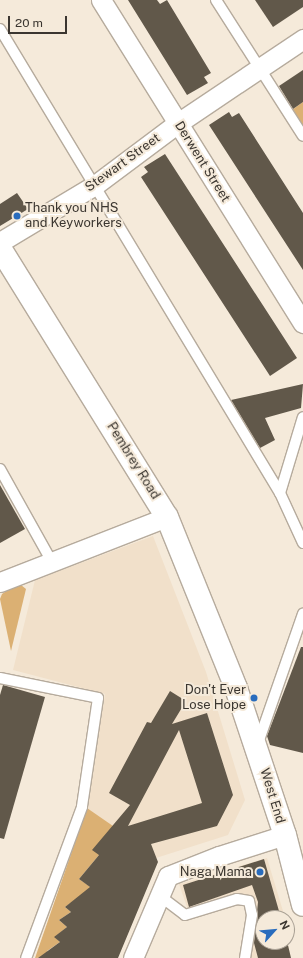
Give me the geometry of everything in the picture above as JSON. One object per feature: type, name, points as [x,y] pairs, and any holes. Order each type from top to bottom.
[{"type":"main road","name":"Pembrey Road","points":[[0,248],[167,516],[236,688]]},
{"type":"main road","name":"West End","points":[[236,688],[257,747],[284,835],[303,905]]},
{"type":"street","name":"Derwent Street","points":[[101,0],[303,323]]},
{"type":"street","name":"Stewart Street","points":[[0,242],[95,185],[178,123],[303,39]]},
{"type":"street","points":[[0,582],[167,516]]},
{"type":"street","points":[[133,958],[168,876],[219,856],[284,835]]},
{"type":"lane","points":[[216,0],[303,136]]},
{"type":"lane","points":[[0,29],[280,493],[303,543]]},
{"type":"lane","points":[[280,493],[303,417]]},
{"type":"lane","points":[[0,470],[52,562]]},
{"type":"lane","points":[[257,747],[303,614]]},
{"type":"lane","points":[[0,678],[98,698],[82,808],[26,958]]},
{"type":"lane","points":[[160,896],[185,915],[237,899],[249,901],[252,915],[245,958]]},
{"type":"shaded area","points":[[303,102],[303,127],[292,110]]},
{"type":"shaded area","points":[[153,536],[206,672],[245,800],[228,835],[156,858],[153,849],[130,839],[87,808],[105,694],[13,670],[35,580]]},
{"type":"shaded area","points":[[15,585],[21,585],[26,589],[11,651],[0,599],[2,594]]},
{"type":"shaded area","points":[[87,808],[113,826],[99,855],[79,879],[92,888],[65,907],[71,912],[59,920],[67,927],[55,937],[60,942],[47,951],[53,957],[35,958]]},
{"type":"shaded area","points":[[267,858],[283,910],[255,910],[252,897],[242,895],[188,910],[179,884]]},
{"type":"shaded area","points":[[255,919],[255,950],[289,950],[291,958],[247,958]]},
{"type":"building","points":[[128,0],[157,0],[160,4],[167,0],[211,73],[204,77],[208,83],[187,95]]},
{"type":"building","points":[[255,0],[303,0],[303,7],[273,27]]},
{"type":"building","points":[[303,70],[303,102],[293,109],[279,86]]},
{"type":"building","points":[[229,112],[232,117],[239,113],[303,213],[303,270],[209,125]]},
{"type":"building","points":[[165,154],[297,358],[270,376],[141,177],[148,172],[144,167]]},
{"type":"building","points":[[17,193],[28,209],[0,226],[0,204]]},
{"type":"building","points":[[303,384],[301,408],[265,418],[275,440],[260,448],[231,400]]},
{"type":"building","points":[[0,485],[25,529],[0,543]]},
{"type":"building","points":[[301,647],[303,647],[303,753],[270,745],[267,736]]},
{"type":"building","points":[[3,685],[45,697],[4,839],[0,838],[0,695]]},
{"type":"building","points":[[170,691],[186,701],[172,724],[207,713],[233,795],[217,826],[151,844],[158,862],[118,958],[38,958],[60,942],[54,937],[67,927],[59,920],[71,912],[65,907],[90,887],[79,879],[99,855],[92,850],[130,805],[109,793],[147,722],[151,723]],"holes":[[[179,730],[202,803],[128,826]]]},
{"type":"building","points":[[264,859],[279,910],[257,910],[258,902],[252,885],[189,907],[183,885]]},
{"type":"building","points":[[256,950],[289,950],[291,958],[258,958]]},
{"type":"place","name":"Thank you NHS and Keyworkers","points":[[17,216]]},
{"type":"place","name":"Don't Ever Lose Hope","points":[[254,698]]},
{"type":"place","name":"Naga Mama","points":[[260,872]]}]
